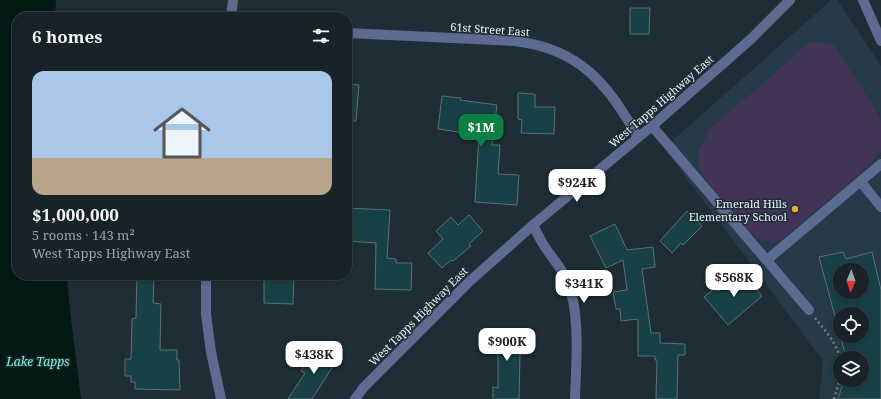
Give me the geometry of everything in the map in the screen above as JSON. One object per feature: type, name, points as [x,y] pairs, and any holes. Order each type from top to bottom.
[{"type":"street","points":[[232,12],[233,0]]},
{"type":"street","name":"West Tapps Highway East","points":[[355,399],[364,387],[470,281],[533,225],[652,126],[751,38],[790,0]]},
{"type":"street","points":[[863,0],[881,41]]},
{"type":"street","name":"61st Street East","points":[[352,33],[515,41],[530,43],[545,48],[569,57],[585,67],[601,83],[621,108],[638,138]]},
{"type":"street","points":[[652,126],[809,310]]},
{"type":"street","points":[[767,260],[881,164]]},
{"type":"street","points":[[861,182],[881,207]]},
{"type":"street","points":[[533,225],[543,244],[565,276],[572,300],[575,314],[577,354],[575,399]]},
{"type":"street","points":[[206,280],[206,314],[211,352],[221,399]]},
{"type":"path","points":[[809,310],[838,351]]},
{"type":"path","points":[[834,399],[838,387]]},
{"type":"shaded area","name":"Emerald Hills Elementary School","points":[[831,0],[837,0],[881,66],[881,399],[819,399],[823,361],[664,148]]},
{"type":"shaded area","points":[[810,42],[833,44],[871,102],[881,120],[881,151],[865,169],[789,233],[780,240],[772,243],[757,238],[731,218],[699,169],[699,149],[711,128]]},
{"type":"water","name":"Lake Tapps","points":[[0,0],[56,0],[55,12],[12,12],[12,280],[67,280],[81,399],[0,399]]},
{"type":"building","points":[[630,8],[650,8],[649,34],[630,34]]},
{"type":"building","points":[[352,84],[359,85],[356,121],[352,121]]},
{"type":"building","points":[[518,93],[535,94],[535,107],[555,107],[554,134],[521,133],[522,120],[518,119]]},
{"type":"building","points":[[442,96],[497,105],[492,145],[500,145],[498,174],[519,175],[517,205],[475,202],[479,135],[438,129]]},
{"type":"building","points":[[352,208],[390,210],[387,258],[396,259],[396,263],[412,263],[411,290],[375,289],[376,243],[352,241]]},
{"type":"building","points":[[687,211],[702,226],[683,245],[681,243],[672,253],[660,241]]},
{"type":"building","points":[[469,215],[483,231],[469,244],[471,246],[442,268],[428,253],[443,239],[436,231],[451,217],[458,225]]},
{"type":"building","points":[[615,224],[627,250],[653,247],[655,267],[642,269],[651,333],[660,333],[660,343],[685,344],[685,355],[678,355],[677,399],[656,399],[657,360],[655,360],[655,356],[638,356],[638,319],[621,321],[620,309],[616,309],[613,292],[627,290],[623,260],[606,268],[590,236]]},
{"type":"building","points":[[843,252],[846,259],[872,252],[881,290],[881,399],[838,399],[842,387],[869,387],[869,351],[844,351],[842,343],[869,343],[869,307],[833,307],[833,309],[819,257]]},
{"type":"building","points":[[741,271],[762,296],[728,325],[704,297],[715,288],[718,291]]},
{"type":"building","points":[[137,280],[154,280],[153,303],[161,304],[160,350],[177,350],[177,360],[179,360],[180,390],[135,389],[135,382],[131,382],[131,376],[125,376],[125,359],[131,359],[132,319],[136,318]]},
{"type":"building","points":[[264,280],[294,280],[293,304],[264,303]]},
{"type":"building","points":[[527,333],[527,354],[520,354],[519,399],[493,399],[493,387],[498,388],[498,350],[483,350],[484,334]]},
{"type":"building","points":[[316,347],[337,360],[312,399],[288,399],[305,373],[301,371]]},
{"type":"place","name":"Emerald Hills Elementary School","points":[[795,209]]}]
